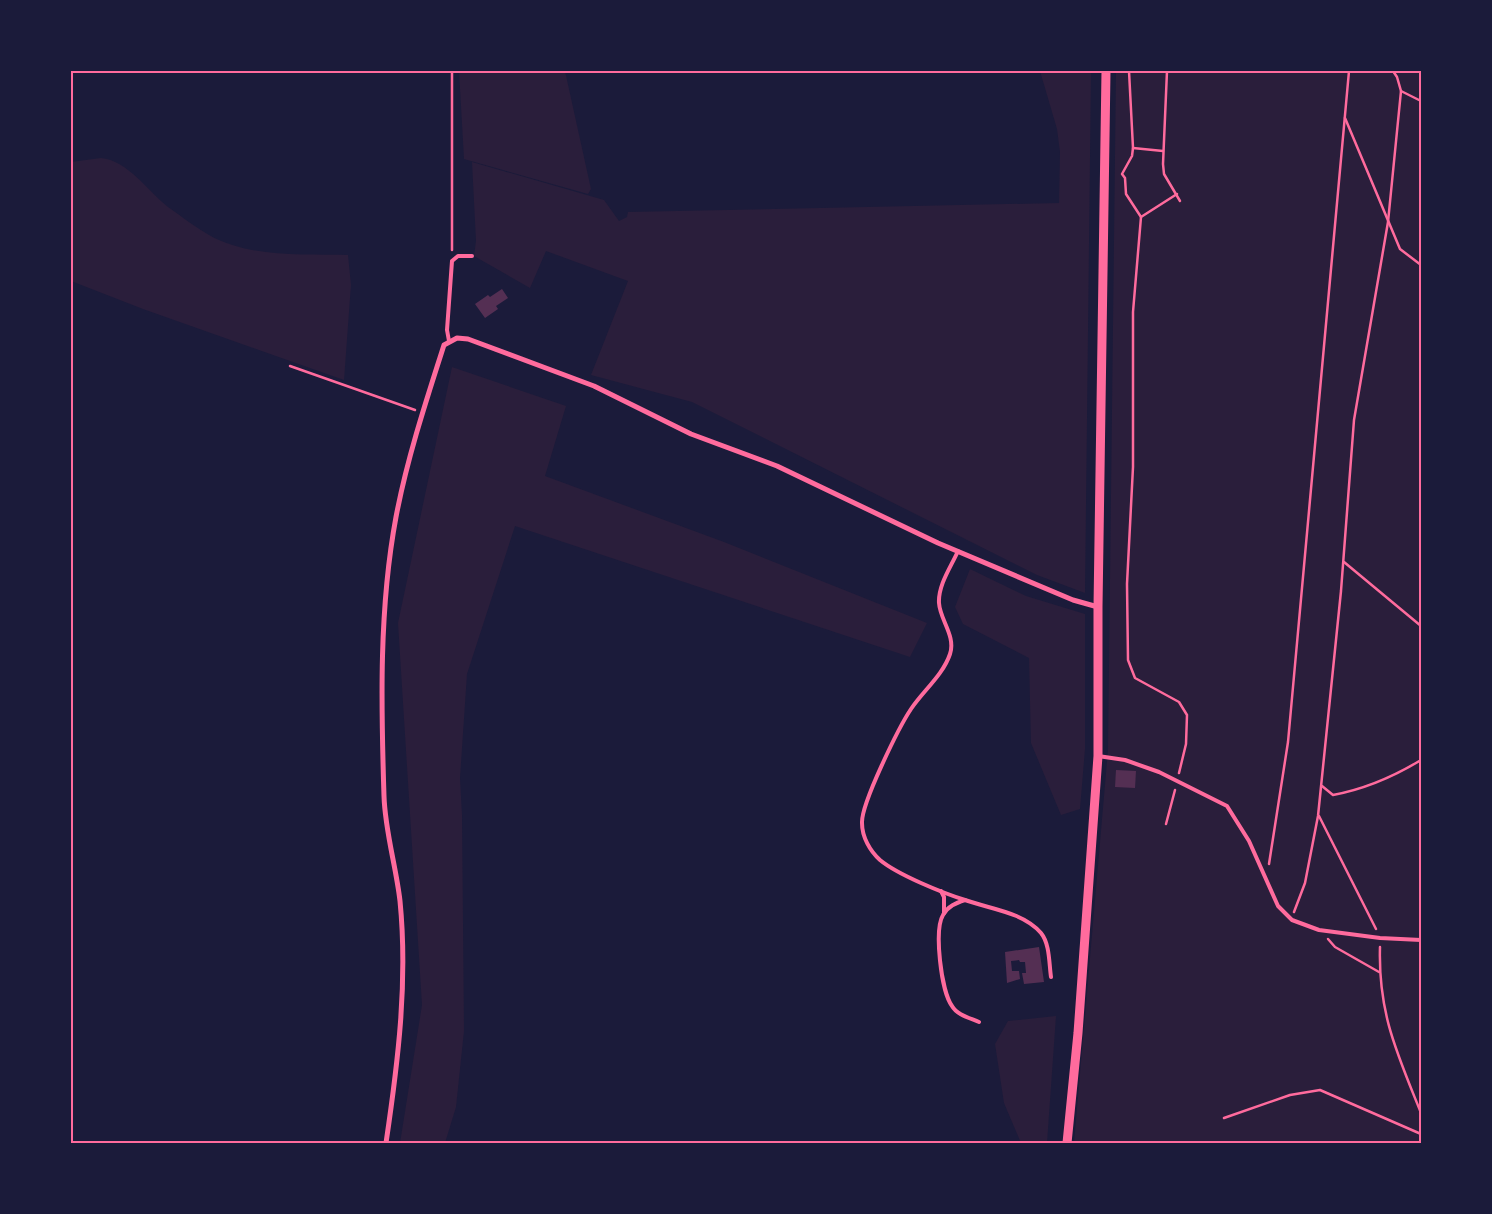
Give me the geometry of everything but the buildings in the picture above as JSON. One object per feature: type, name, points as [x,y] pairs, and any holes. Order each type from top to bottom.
[{"type":"street","points":[[1066,1143],[1078,1033],[1098,756],[1098,607],[1106,71]]},
{"type":"street","points":[[386,1143],[399,1052],[403,992],[400,901],[384,800],[385,618],[396,517],[424,407],[444,345],[449,341],[468,339],[594,386],[691,434],[777,466],[958,551],[1073,600],[1098,607]]},
{"type":"lane","points":[[449,341],[447,330],[452,261],[458,256],[472,256]]},
{"type":"lane","points":[[958,551],[941,587],[939,601],[940,613],[950,634],[951,653],[943,668],[910,709],[881,770],[865,809],[862,823],[868,844],[881,860],[941,891],[1028,921],[1042,934],[1051,977]]},
{"type":"lane","points":[[1098,756],[1125,760],[1227,806],[1249,841],[1278,906],[1292,920],[1319,930],[1380,938],[1421,940]]},
{"type":"lane","points":[[941,891],[944,897],[944,913],[938,931],[946,992],[952,1007],[978,1022]]},
{"type":"lane","points":[[944,913],[950,906],[965,900]]},
{"type":"path","points":[[452,71],[452,261]]},
{"type":"path","points":[[1129,71],[1132,156],[1122,174],[1126,194],[1141,217],[1133,312],[1133,467],[1127,584],[1128,660],[1135,678],[1179,702],[1187,715],[1186,744],[1166,824]]},
{"type":"path","points":[[1167,71],[1163,152],[1164,174],[1180,201]]},
{"type":"path","points":[[1266,880],[1288,742],[1349,71]]},
{"type":"path","points":[[1292,920],[1305,883],[1322,786],[1344,562],[1354,420],[1388,222],[1401,91],[1393,71]]},
{"type":"path","points":[[1401,91],[1421,100]]},
{"type":"path","points":[[1345,118],[1400,249],[1421,263]]},
{"type":"path","points":[[1132,148],[1163,152]]},
{"type":"path","points":[[1141,217],[1177,194]]},
{"type":"path","points":[[290,366],[413,410],[424,407]]},
{"type":"path","points":[[1344,562],[1421,626]]},
{"type":"path","points":[[1322,786],[1333,796],[1353,792],[1396,775],[1421,760]]},
{"type":"path","points":[[1318,816],[1372,918],[1380,938],[1379,972],[1381,1000],[1389,1031],[1421,1113]]},
{"type":"path","points":[[1319,930],[1335,947],[1379,972]]},
{"type":"path","points":[[1224,1118],[1290,1095],[1320,1090],[1421,1134]]},
{"type":"shaded area","points":[[459,71],[565,71],[591,189],[588,194],[464,159]]},
{"type":"shaded area","points":[[1040,71],[1091,71],[1085,593],[1037,575],[692,402],[591,375],[628,281],[546,251],[530,288],[474,256],[476,241],[472,162],[604,200],[619,221],[627,217],[628,212],[1059,203],[1060,152],[1057,129]]},
{"type":"shaded area","points":[[1116,71],[1421,71],[1421,1143],[1074,1143],[1108,750]]},
{"type":"shaded area","points":[[101,158],[120,164],[137,177],[168,207],[204,232],[225,242],[242,248],[277,253],[348,255],[351,285],[344,380],[143,309],[71,281],[71,162]]},
{"type":"shaded area","points":[[452,367],[566,406],[545,476],[724,542],[927,623],[910,657],[515,526],[467,674],[460,778],[464,1031],[456,1107],[445,1143],[400,1143],[422,1005],[398,623]]},
{"type":"shaded area","points":[[970,569],[1026,596],[1085,614],[1085,749],[1080,809],[1061,815],[1031,743],[1029,658],[963,624],[955,607]]},
{"type":"shaded area","points":[[1056,1016],[1047,1143],[1021,1143],[1004,1103],[995,1044],[1008,1021]]}]
